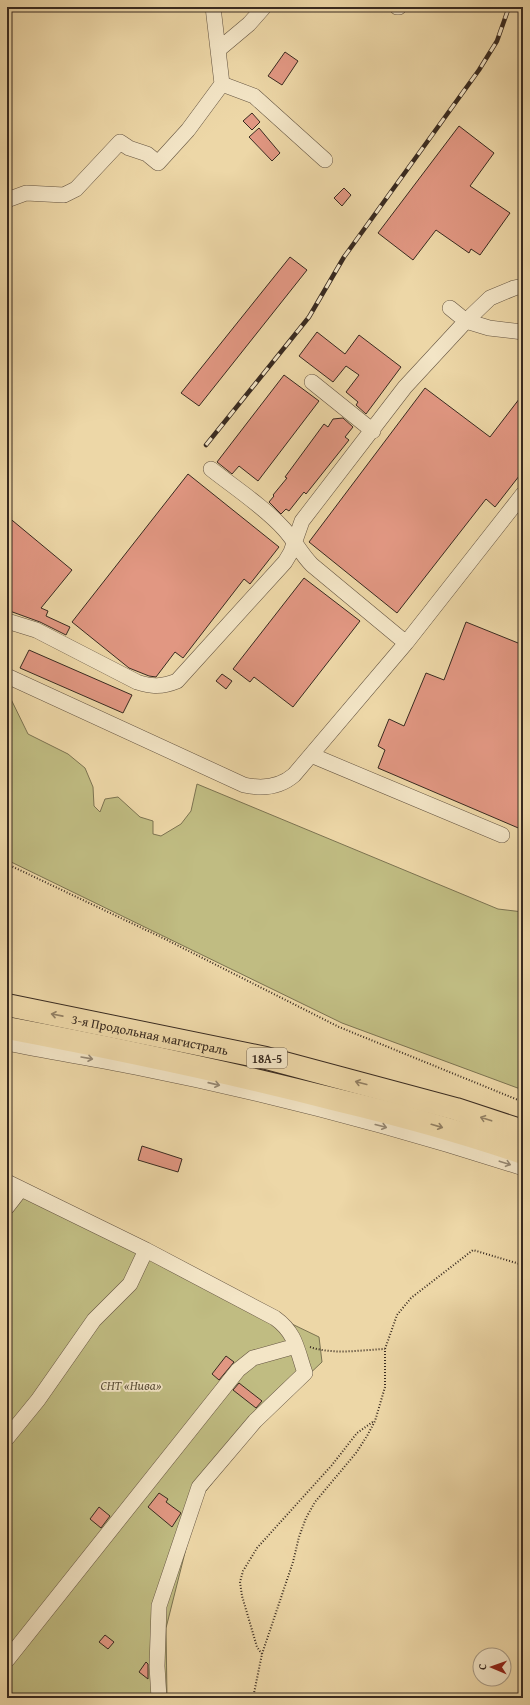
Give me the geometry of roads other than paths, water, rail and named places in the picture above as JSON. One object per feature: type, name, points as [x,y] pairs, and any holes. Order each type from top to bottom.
[{"type":"highway","name":"3-я Продольная магистраль","points":[[7,1005],[177,1038],[266,1058],[456,1109],[523,1131]]},
{"type":"highway","name":"3-я Продольная магистраль","points":[[7,1028],[275,1084],[399,1115],[523,1153]]},
{"type":"street","points":[[7,200],[26,193],[64,194],[76,189],[120,142],[124,146],[147,154],[158,163],[188,130],[222,84],[213,7]]},
{"type":"street","points":[[218,50],[249,24],[264,7]]},
{"type":"street","points":[[222,84],[254,96],[324,160]]},
{"type":"street","points":[[7,620],[36,630],[137,682],[153,687],[166,686],[177,681],[185,674],[284,562],[291,552],[302,521],[373,431],[405,387],[466,321],[490,298],[523,286]]},
{"type":"street","points":[[450,308],[466,321],[489,328],[523,332]]},
{"type":"street","points":[[312,382],[373,431]]},
{"type":"street","points":[[210,469],[285,530],[312,566],[406,643]]},
{"type":"street","points":[[7,676],[244,785],[255,788],[273,787],[286,782],[311,755],[406,643],[523,494]]},
{"type":"street","points":[[311,755],[502,835]]},
{"type":"street","points":[[7,1043],[134,1066],[278,1098],[469,1151],[523,1168]]},
{"type":"street","points":[[7,1182],[146,1250],[275,1318],[286,1326],[291,1332],[305,1373],[255,1421],[199,1487],[159,1606],[157,1666],[158,1696]]},
{"type":"street","points":[[7,1207],[21,1190]]},
{"type":"street","points":[[7,1438],[38,1400],[94,1320],[130,1284],[146,1250]]},
{"type":"street","points":[[7,1660],[238,1370],[258,1356],[296,1346]]},
{"type":"railway","points":[[206,445],[309,317],[344,257],[479,70],[497,41],[509,7]]},
{"type":"park label","name":"СНТ «Нива»","points":[[131,1385]]}]
